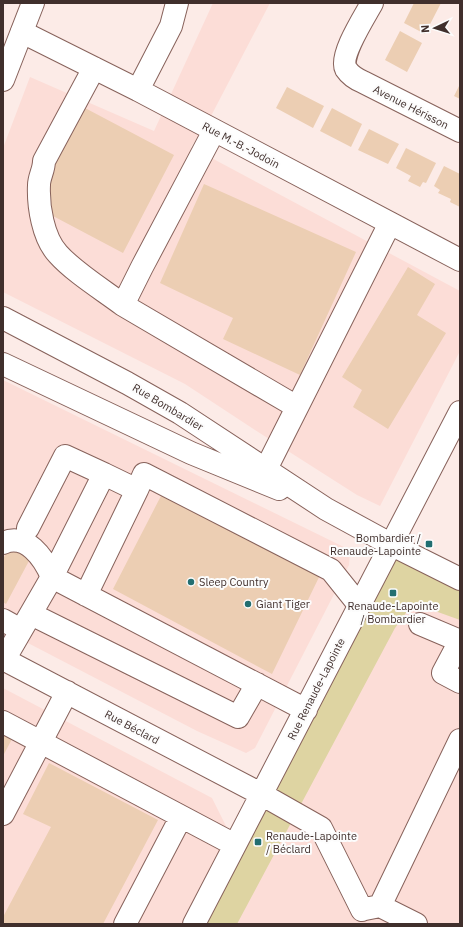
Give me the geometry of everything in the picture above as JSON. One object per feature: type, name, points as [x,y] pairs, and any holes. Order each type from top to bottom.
[{"type":"street","points":[[3,80],[33,3]]},
{"type":"street","points":[[138,90],[168,31],[177,3]]},
{"type":"street","name":"Avenue Hérisson","points":[[372,3],[346,56],[345,67],[352,76],[460,131]]},
{"type":"street","name":"Rue M.-B.-Jodoin","points":[[22,32],[138,90],[460,260]]},
{"type":"street","points":[[94,68],[44,161],[44,170],[39,183],[40,206],[46,234],[58,254],[69,265],[123,305],[297,407]]},
{"type":"street","points":[[123,305],[214,131]]},
{"type":"street","points":[[266,469],[390,223]]},
{"type":"street","name":"Rue Bombardier","points":[[3,318],[127,383],[180,413],[326,509],[392,545],[460,579]]},
{"type":"street","name":"Rue Bombardier","points":[[3,364],[191,453],[326,509]]},
{"type":"street","name":"Rue Renaude-Lapointe","points":[[194,924],[460,412]]},
{"type":"street","points":[[28,528],[65,456],[137,490]]},
{"type":"street","points":[[4,659],[18,621],[52,577],[104,474]]},
{"type":"street","points":[[86,595],[144,474],[331,570],[359,605]]},
{"type":"street","points":[[3,543],[8,541],[21,541],[34,549],[47,564],[52,577],[306,710]]},
{"type":"street","points":[[18,621],[238,717],[257,684]]},
{"type":"street","points":[[420,624],[460,641],[443,673],[460,682]]},
{"type":"street","name":"Rue Béclard","points":[[4,659],[261,794],[321,828],[365,913]]},
{"type":"street","points":[[3,814],[67,692]]},
{"type":"street","points":[[3,722],[235,845]]},
{"type":"street","points":[[416,924],[365,913],[460,740]]},
{"type":"street","points":[[125,924],[181,816]]},
{"type":"shaded area","points":[[213,3],[270,3],[211,116],[191,147],[460,291],[460,351],[380,506],[357,495],[185,384],[3,292],[3,148],[30,77],[154,131]]},
{"type":"shaded area","points":[[3,380],[350,550],[349,565],[255,748],[246,753],[197,731],[3,630]]},
{"type":"shaded area","points":[[392,545],[460,579],[460,924],[3,924],[3,688],[212,798],[235,844]]},
{"type":"shaded area","points":[[392,545],[460,579],[460,620],[424,607],[408,610],[395,628],[237,924],[194,924]]},
{"type":"building","points":[[414,3],[441,3],[425,34],[404,23]]},
{"type":"building","points":[[400,31],[422,43],[407,72],[385,60]]},
{"type":"building","points":[[460,84],[460,99],[454,96]]},
{"type":"building","points":[[287,87],[324,106],[313,128],[276,108]]},
{"type":"building","points":[[85,108],[174,155],[123,253],[53,216],[45,183]]},
{"type":"building","points":[[332,108],[362,124],[351,147],[320,131]]},
{"type":"building","points":[[369,129],[399,144],[388,164],[358,150]]},
{"type":"building","points":[[406,148],[436,163],[426,183],[423,182],[420,187],[408,181],[411,176],[396,168]]},
{"type":"building","points":[[444,166],[460,174],[460,207],[450,202],[451,199],[438,193],[440,190],[434,186]]},
{"type":"building","points":[[204,184],[356,252],[300,375],[223,339],[233,318],[160,283]]},
{"type":"building","points":[[408,267],[435,284],[417,315],[446,333],[388,429],[353,407],[362,390],[342,377]]},
{"type":"building","points":[[163,492],[322,571],[272,674],[113,589]]},
{"type":"building","points":[[9,548],[30,559],[6,604],[3,602],[3,559]]},
{"type":"building","points":[[3,734],[12,739],[3,756]]},
{"type":"building","points":[[49,763],[158,820],[103,924],[3,924],[3,917],[51,827],[23,814]]},
{"type":"place","name":"Bombardier / Renaude-Lapointe","points":[[429,544]]},
{"type":"place","name":"Sleep Country","points":[[191,582]]},
{"type":"place","name":"Renaude-Lapointe / Bombardier","points":[[393,593]]},
{"type":"place","name":"Giant Tiger","points":[[248,604]]},
{"type":"place","name":"Renaude-Lapointe / Béclard","points":[[258,842]]}]
